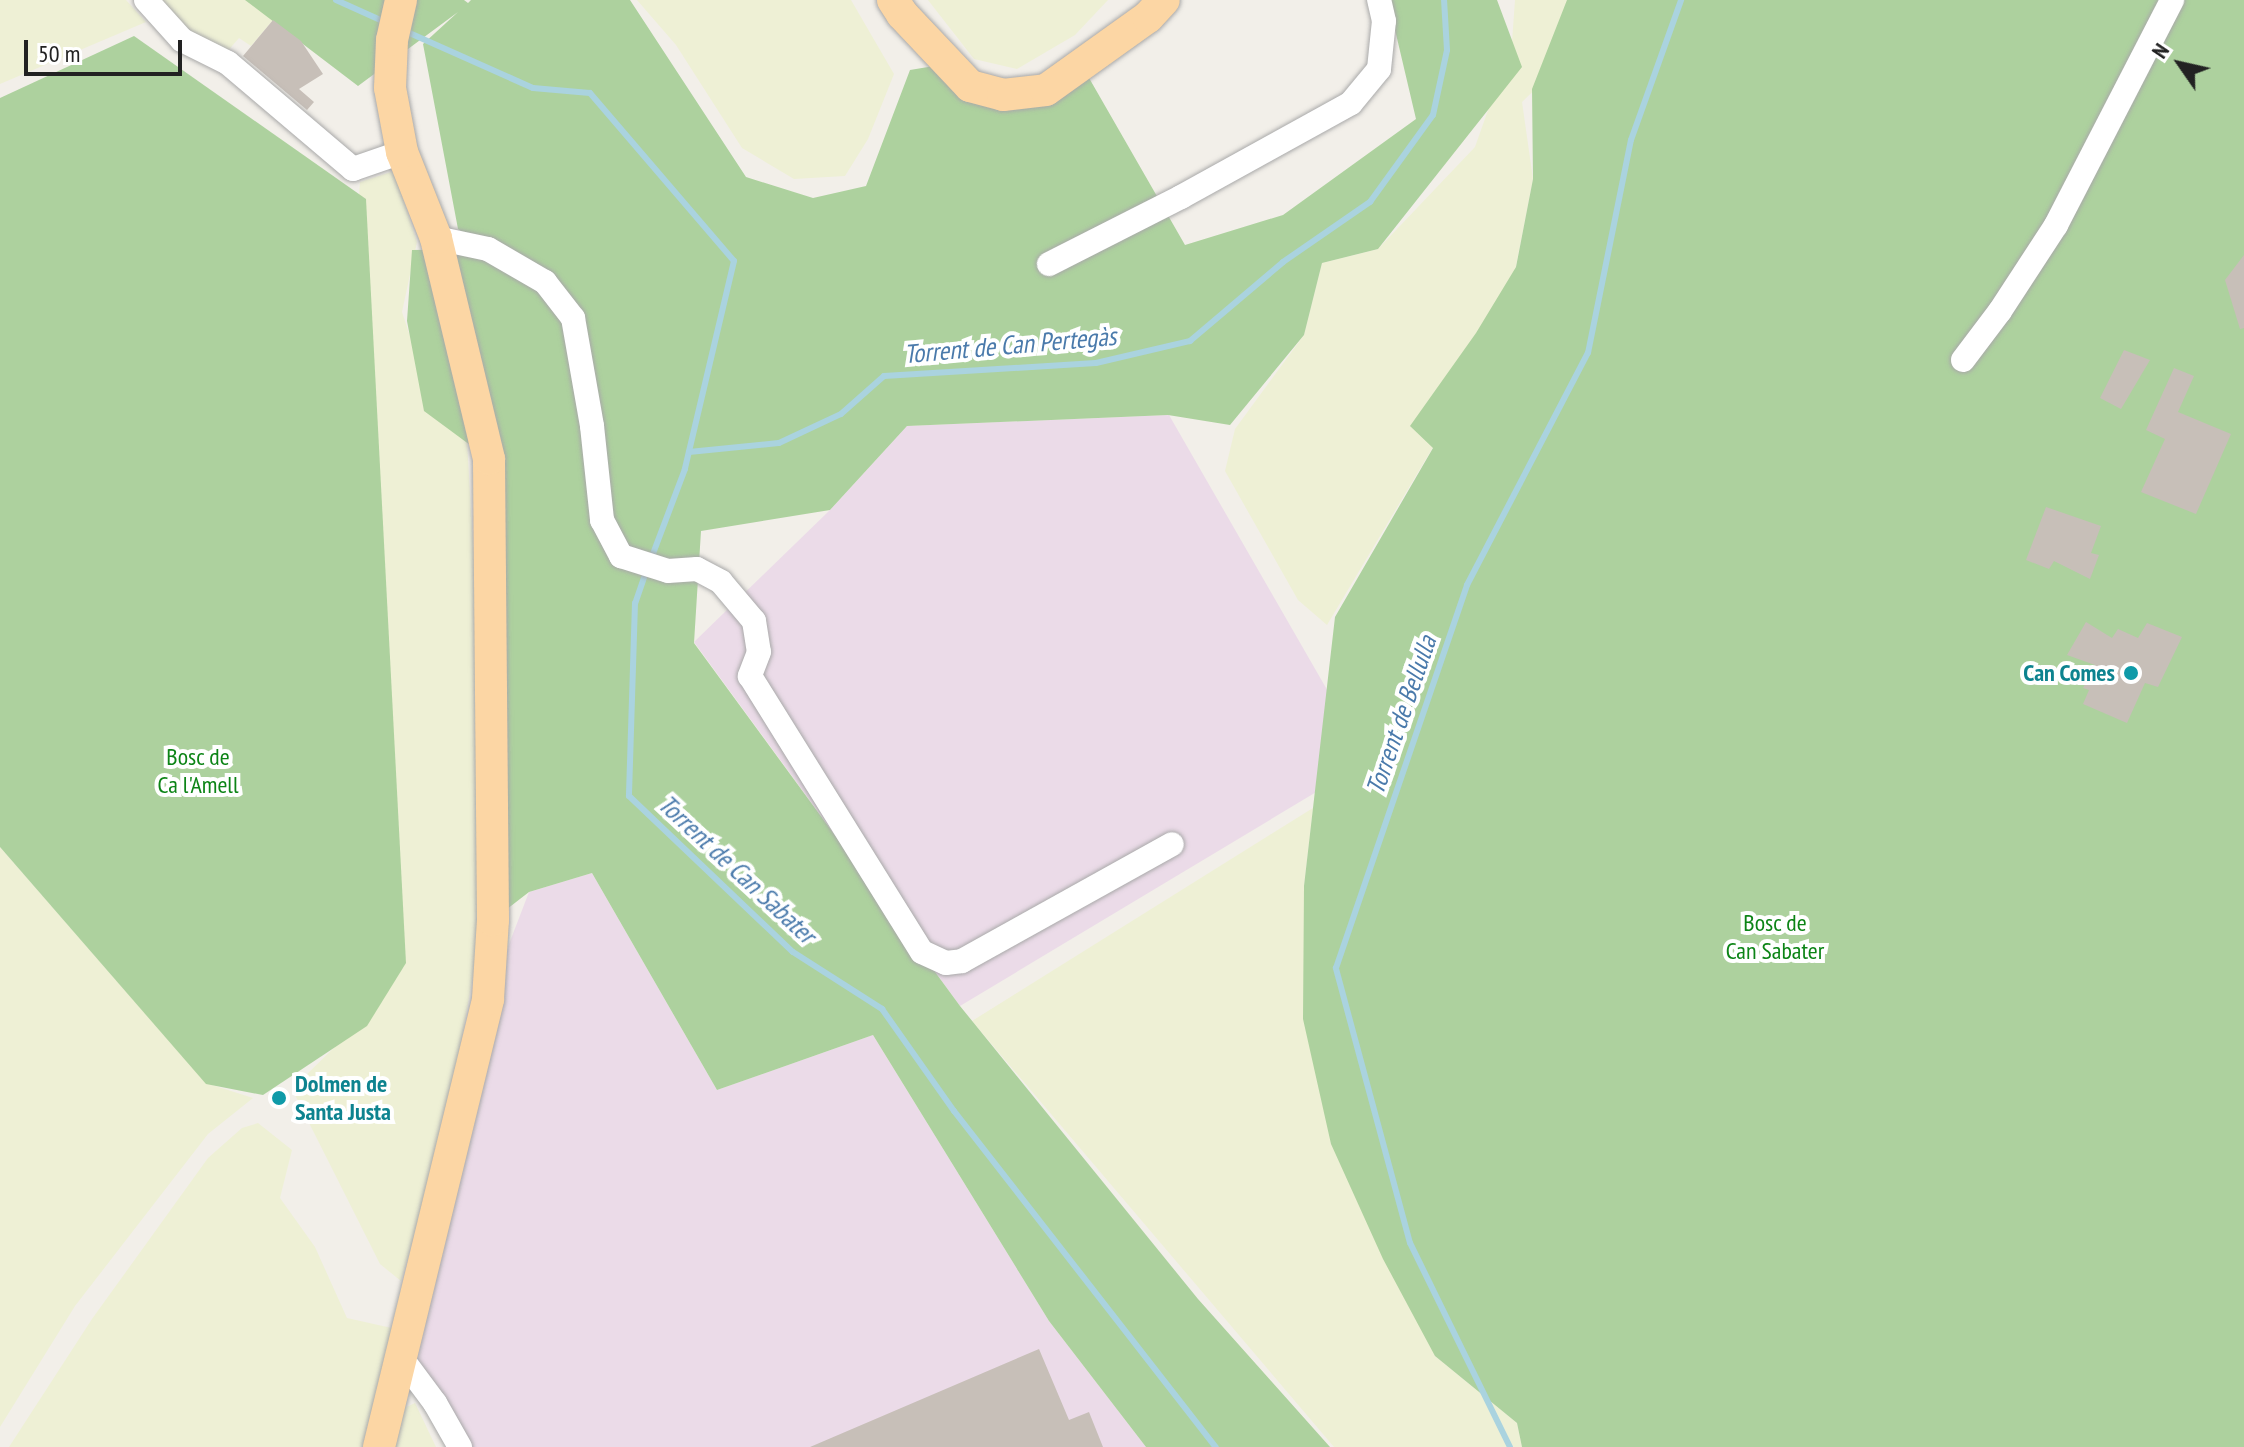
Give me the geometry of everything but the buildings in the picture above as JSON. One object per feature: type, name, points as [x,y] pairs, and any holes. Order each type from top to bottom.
[{"type":"main road","points":[[379,1447],[488,999],[493,920],[489,459],[436,238],[402,152],[390,88],[392,40],[401,0]]},
{"type":"main road","points":[[893,0],[911,24],[970,86],[1003,95],[1046,90],[1148,17],[1164,0]]},
{"type":"street","points":[[146,0],[182,40],[228,63],[353,169],[402,152]]},
{"type":"street","points":[[1049,264],[1181,197],[1351,103],[1379,69],[1384,21],[1379,0]]},
{"type":"street","points":[[1963,360],[2000,311],[2056,225],[2172,0]]},
{"type":"street","points":[[436,238],[488,249],[545,282],[573,318],[592,426],[602,520],[621,556],[668,571],[697,569],[721,582],[754,621],[759,652],[750,676],[922,952],[946,963],[962,961],[1172,844]]},
{"type":"street","points":[[400,1356],[435,1403],[460,1447]]},
{"type":"shaded area","points":[[1169,415],[1368,761],[960,1006],[694,642],[830,510],[907,426]]},
{"type":"shaded area","points":[[592,873],[717,1090],[873,1035],[1049,1321],[1146,1447],[447,1447],[401,1356],[488,999],[529,892]]},
{"type":"green space","points":[[0,0],[126,0],[146,22],[0,84]]},
{"type":"green space","points":[[146,0],[246,0],[273,20],[251,46],[239,38],[225,54],[181,30]]},
{"type":"green space","points":[[245,0],[464,0],[468,3],[471,0],[630,0],[746,177],[813,198],[866,186],[910,70],[946,64],[1003,95],[1081,64],[1185,245],[1283,215],[1416,119],[1388,0],[1497,0],[1522,67],[1378,249],[1322,263],[1304,335],[1230,425],[1168,415],[907,426],[830,510],[701,531],[694,643],[960,1006],[1198,1299],[1330,1447],[1146,1447],[1049,1321],[873,1035],[717,1090],[592,873],[529,892],[493,920],[489,459],[424,411],[407,321],[412,250],[487,249],[458,229],[423,44],[458,12],[358,86]]},
{"type":"green space","points":[[637,0],[851,0],[894,74],[868,139],[845,176],[794,179],[742,148],[676,45]]},
{"type":"green space","points":[[928,0],[1108,0],[1075,35],[1017,69],[974,59]]},
{"type":"green space","points":[[1515,0],[1575,0],[1567,59],[1522,102],[1533,179],[1504,328],[1327,625],[1298,600],[1225,471],[1235,429],[1304,335],[1322,263],[1378,249],[1475,147],[1512,42]]},
{"type":"green space","name":"Bosc de Can Sabater","points":[[1567,0],[2244,0],[2244,1447],[1522,1447],[1517,1423],[1435,1356],[1383,1259],[1331,1144],[1303,1019],[1304,886],[1335,617],[1433,448],[1410,426],[1476,333],[1516,267],[1533,179],[1532,89]]},
{"type":"green space","name":"Bosc de Ca l'Amell","points":[[134,36],[366,199],[406,963],[367,1026],[263,1095],[206,1084],[0,847],[0,98]]},
{"type":"green space","points":[[394,171],[417,242],[402,312],[434,409],[467,442],[477,610],[478,947],[447,1122],[401,1281],[380,1264],[292,1089],[357,1025],[354,257],[360,182]]},
{"type":"green space","points":[[1313,808],[1304,886],[1435,1356],[1517,1423],[1522,1447],[1334,1447],[972,1021]]},
{"type":"green space","points":[[0,847],[206,1083],[253,1098],[208,1134],[75,1306],[0,1427]]},
{"type":"green space","points":[[258,1123],[292,1150],[280,1198],[315,1247],[347,1318],[396,1329],[365,1447],[9,1447],[92,1319],[208,1158],[242,1128]]},
{"type":"green space","points":[[415,1403],[436,1447],[390,1447],[400,1410]]},
{"type":"waterway","points":[[336,0],[387,23]]},
{"type":"waterway","name":"Torrent de Can Pertegàs","points":[[689,452],[779,443],[841,414],[884,376],[1096,363],[1190,341],[1283,262],[1370,202],[1433,115],[1447,50],[1444,0]]},
{"type":"waterway","name":"Torrent de Bellulla","points":[[1510,1447],[1410,1243],[1336,968],[1467,585],[1588,353],[1631,140],[1681,0]]},
{"type":"waterway","points":[[405,31],[533,88],[590,93],[734,261],[685,469],[651,559]]},
{"type":"waterway","name":"Torrent de Can Sabater","points":[[647,569],[635,603],[629,796],[793,952],[882,1009],[954,1111],[1216,1447]]},
{"type":"place","name":"Can Comes","points":[[2131,673]]},
{"type":"place","name":"Dolmen de Santa Justa","points":[[279,1098]]}]
